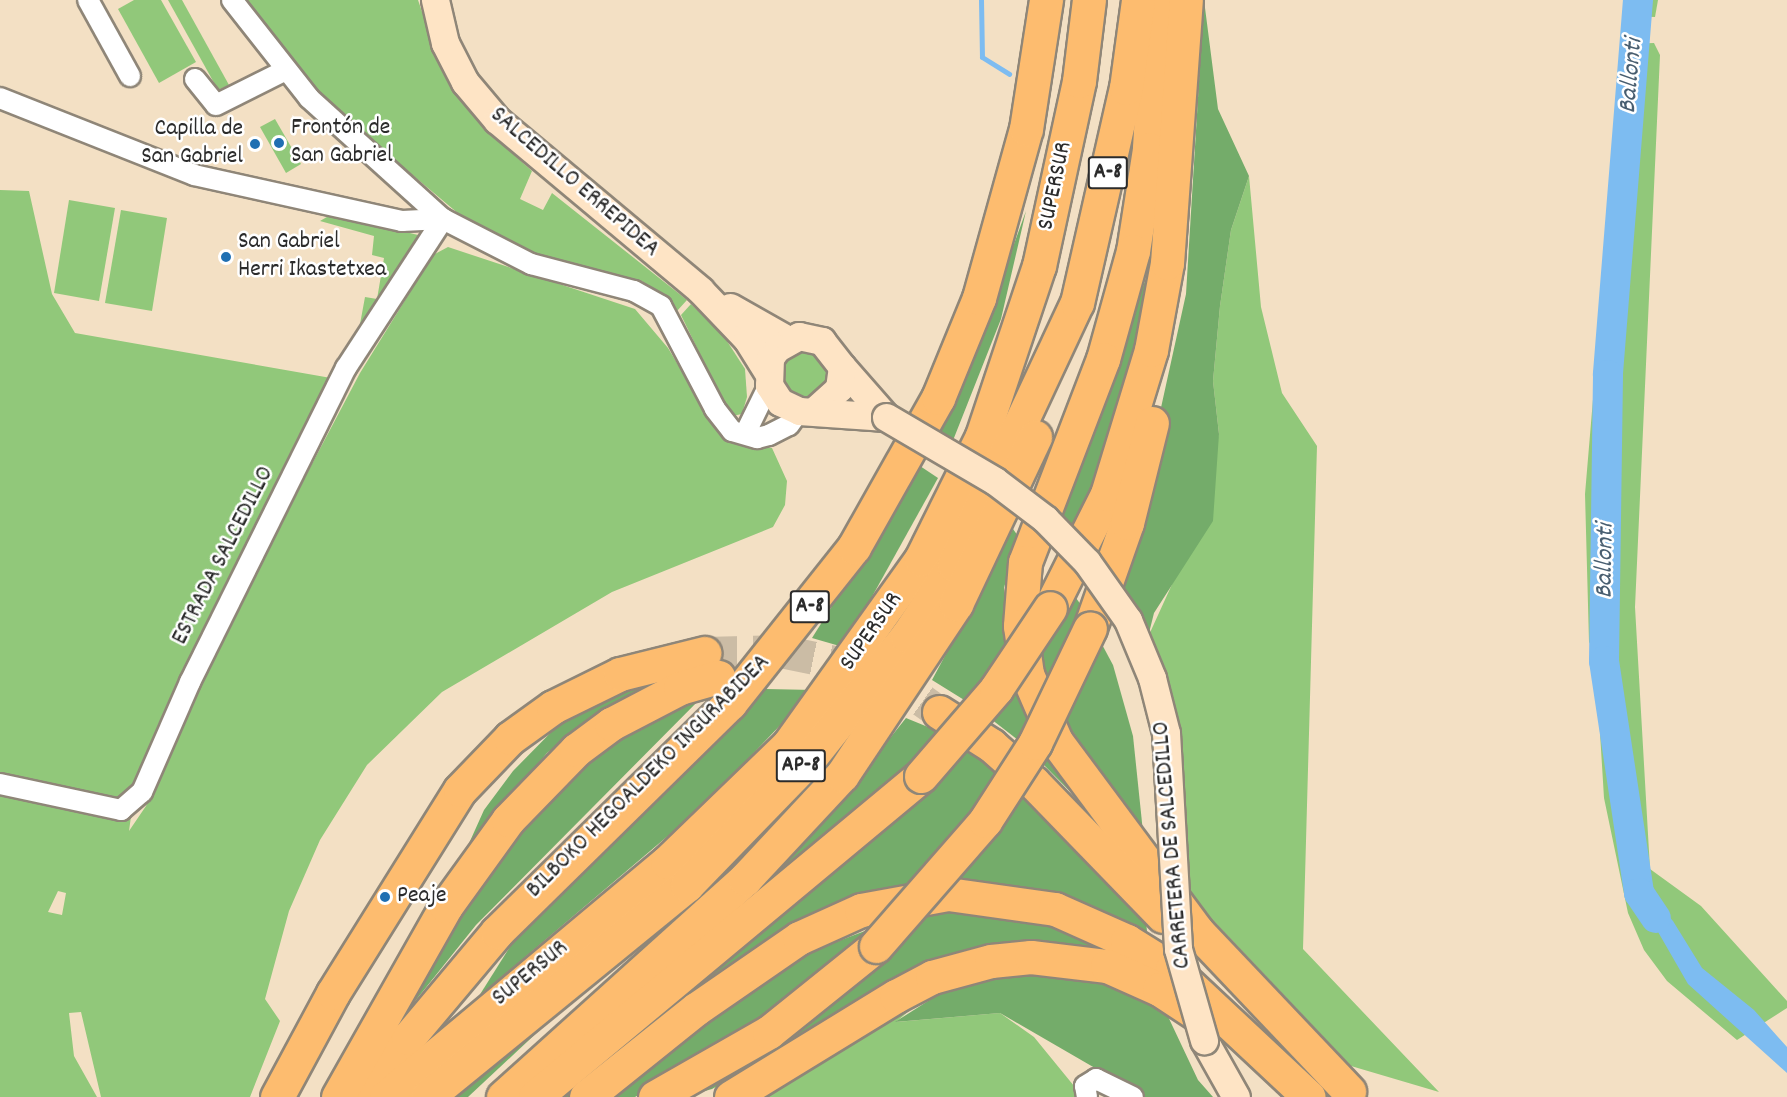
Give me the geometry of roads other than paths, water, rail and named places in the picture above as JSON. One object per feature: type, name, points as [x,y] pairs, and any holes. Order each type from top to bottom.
[{"type":"highway","name":"BILBOKO HEGOALDEKO INGURABIDEA","points":[[370,1097],[408,1038],[497,932],[730,703],[854,546],[938,398],[979,297],[1026,129],[1046,0]]},
{"type":"highway","name":"SUPERSUR","points":[[386,1097],[667,862],[789,744],[921,560],[982,436],[1039,266],[1079,81],[1089,0]]},
{"type":"highway","name":"A-8","points":[[1061,343],[1097,228],[1138,0]]},
{"type":"highway","points":[[1158,0],[1149,149],[1125,290],[1025,562],[1020,626],[1027,674],[1056,741],[1197,931],[1353,1094]]},
{"type":"highway","points":[[535,1097],[921,776],[996,689],[1050,608],[1082,550],[1125,445],[1167,263],[1186,0]]},
{"type":"highway","points":[[655,1097],[769,1032],[876,946],[985,821],[1046,723],[1090,628],[1127,523],[1156,405],[1174,290],[1167,263]]},
{"type":"highway","name":"SUPERSUR","points":[[428,1097],[687,885],[808,759],[907,636],[954,565],[1025,407],[1061,343]]},
{"type":"highway","points":[[503,1097],[745,879],[808,815],[873,735],[926,657],[981,556],[1044,415],[1061,343]]},
{"type":"highway","points":[[278,1097],[333,993],[460,790],[510,738],[553,707],[620,674],[711,665],[670,693],[611,724],[576,750],[508,820],[446,906],[338,1097]]},
{"type":"highway","points":[[939,712],[990,745],[1034,783],[1247,1006],[1353,1094]]},
{"type":"highway","points":[[586,1097],[696,1009],[799,938],[890,902],[948,894],[1055,909],[1127,941],[1172,969],[1309,1097]]},
{"type":"highway","points":[[731,1097],[932,977],[1031,957],[1107,966],[1159,989],[1309,1097]]},
{"type":"street","points":[[87,0],[130,76]]},
{"type":"street","points":[[232,0],[286,70],[358,147],[444,219],[531,264],[648,297],[670,317],[724,424],[745,434],[769,435],[789,425],[839,388],[842,368]]},
{"type":"street","name":"SALCEDILLO ERREPIDEA","points":[[435,0],[445,44],[465,82],[497,120],[700,290]]},
{"type":"street","points":[[195,79],[216,105],[286,70]]},
{"type":"street","points":[[0,98],[194,175],[402,221],[444,219]]},
{"type":"street","name":"ESTRADA SALCEDILLO","points":[[0,784],[121,810],[142,792],[190,682],[346,368],[444,219]]},
{"type":"street","points":[[700,290],[788,340],[822,341],[842,368],[886,417]]},
{"type":"street","points":[[700,290],[747,339],[780,402],[808,410],[886,417]]},
{"type":"street","points":[[745,434],[768,378],[777,348],[788,340]]},
{"type":"street","name":"CARRETERA DE SALCEDILLO","points":[[886,417],[995,481],[1046,519],[1087,562],[1128,620],[1152,678],[1166,734],[1172,890],[1187,989],[1204,1040],[1234,1094]]},
{"type":"street","points":[[1087,1097],[1084,1086],[1096,1079],[1132,1097]]},
{"type":"water","points":[[1638,883],[1673,921],[1702,968],[1754,1010],[1787,1047],[1787,1073],[1688,984],[1650,918]]},
{"type":"waterway","points":[[981,0],[982,57],[1009,74]]},
{"type":"waterway","name":"Ballonti","points":[[1638,0],[1608,375],[1604,661],[1639,893],[1656,918]]},
{"type":"tunnel","points":[[704,653],[781,651],[883,672],[939,712]]},
{"type":"place","name":"Frontón de San Gabriel","points":[[279,143]]},
{"type":"place","name":"Capilla de San Gabriel","points":[[255,144]]},
{"type":"place","name":"San Gabriel Herri Ikastetxea","points":[[226,257]]},
{"type":"place","name":"Peaje","points":[[385,897]]}]
